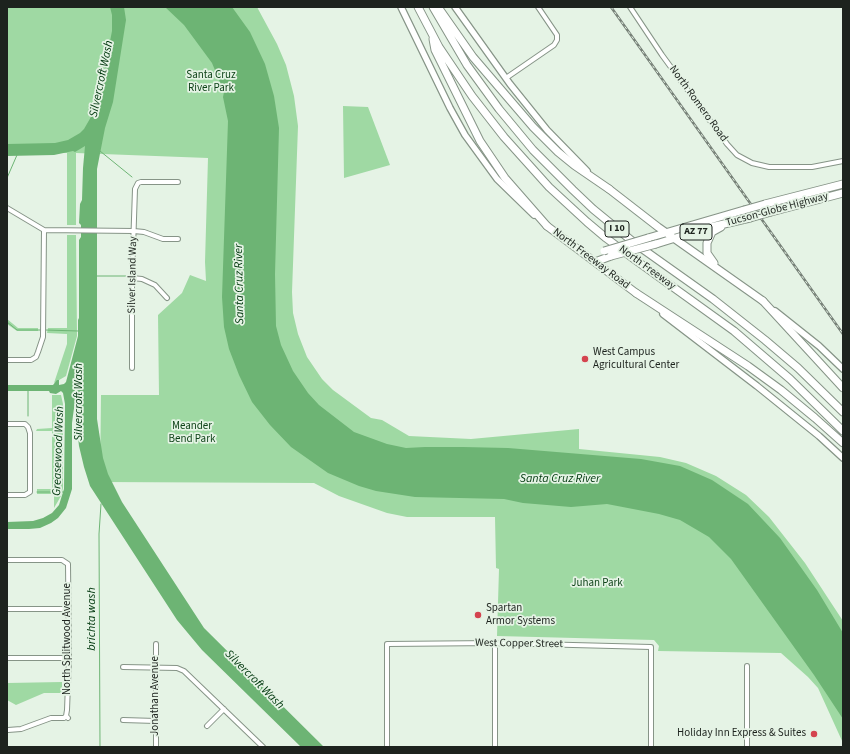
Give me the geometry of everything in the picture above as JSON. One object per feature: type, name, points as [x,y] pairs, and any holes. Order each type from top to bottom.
[{"type":"highway","name":"North Freeway","points":[[418,7],[432,33],[472,96],[504,137],[550,187],[606,238],[734,331],[790,378],[843,431]]},
{"type":"highway","name":"North Freeway","points":[[433,7],[467,65],[499,109],[533,150],[573,190],[593,209],[637,245],[713,298],[766,340],[798,368],[843,412]]},
{"type":"highway","points":[[438,7],[474,57],[533,127],[558,152],[667,233],[763,301],[843,388]]},
{"type":"highway","points":[[432,33],[435,50],[480,141],[505,178],[547,226]]},
{"type":"highway","name":"Tucson-Globe Highway","points":[[595,262],[604,251],[765,204],[843,184]]},
{"type":"highway","name":"Tucson-Globe Highway","points":[[595,262],[719,225],[736,222],[843,193]]},
{"type":"highway","points":[[732,278],[710,259],[706,246],[708,237],[714,230],[736,222]]},
{"type":"highway","name":"North Freeway Road","points":[[547,226],[636,293]]},
{"type":"highway","points":[[636,293],[748,366],[781,390],[843,443]]},
{"type":"main road","name":"North Freeway Road","points":[[400,7],[465,135],[497,179],[547,226]]},
{"type":"main road","points":[[455,7],[506,78],[547,130],[591,174],[609,189]]},
{"type":"main road","name":"North Freeway Road","points":[[636,293],[757,386],[819,436],[843,458]]},
{"type":"main road","points":[[763,301],[810,338],[843,369]]},
{"type":"street","points":[[506,78],[554,45],[557,40],[557,35],[538,7]]},
{"type":"street","name":"North Romero Road","points":[[630,7],[662,55],[733,151],[741,158],[757,165],[789,168],[816,167],[843,161]]},
{"type":"street","name":"Silver Island Way","points":[[132,368],[132,278],[135,189],[137,183],[178,182]]},
{"type":"street","points":[[7,208],[44,230],[134,231],[144,232],[163,239],[178,239]]},
{"type":"street","points":[[7,360],[34,360],[38,352],[42,337],[44,230]]},
{"type":"street","points":[[132,278],[142,279],[155,285],[167,298]]},
{"type":"street","points":[[7,424],[28,424],[30,433],[30,488],[28,495],[7,495]]},
{"type":"street","name":"North Splitwood Avenue","points":[[7,560],[67,561],[69,609],[67,717],[47,719],[21,729],[8,730]]},
{"type":"street","points":[[7,609],[69,609]]},
{"type":"street","points":[[495,643],[495,747]]},
{"type":"street","name":"West Copper Street","points":[[387,747],[387,644],[495,643],[651,648],[651,747]]},
{"type":"street","name":"Jonathan Avenue","points":[[156,644],[156,747]]},
{"type":"street","points":[[7,658],[69,658]]},
{"type":"street","points":[[747,747],[748,666]]},
{"type":"street","points":[[123,667],[177,668],[184,671],[263,747]]},
{"type":"street","points":[[207,726],[224,709]]},
{"type":"street","points":[[123,720],[156,721]]},
{"type":"green space","name":"Santa Cruz River Park","points":[[7,7],[257,7],[277,44],[286,65],[294,96],[298,126],[292,292],[293,313],[298,334],[307,357],[322,379],[333,390],[371,418],[382,420],[409,436],[471,439],[579,429],[579,449],[660,457],[686,463],[716,476],[746,495],[769,517],[805,563],[843,621],[843,743],[818,688],[781,653],[658,651],[659,646],[654,640],[497,636],[499,569],[496,568],[495,517],[407,517],[387,513],[339,496],[314,483],[100,482],[101,395],[159,395],[158,315],[182,293],[190,275],[206,281],[205,262],[208,158],[76,153],[76,225],[67,225],[67,153],[7,152]]},
{"type":"green space","points":[[343,106],[368,107],[390,165],[344,178]]},
{"type":"green space","points":[[67,235],[76,235],[77,336],[66,376],[54,383],[67,344],[67,334],[47,333],[48,328],[67,328]]},
{"type":"green space","points":[[7,319],[18,328],[38,328],[38,331],[17,331],[7,324]]},
{"type":"green space","points":[[52,395],[61,395],[63,404],[63,488],[61,496],[54,508],[54,494],[37,494],[37,489],[52,489],[52,431],[36,431],[37,429],[52,428]]},
{"type":"green space","points":[[62,682],[62,693],[44,693],[16,705],[7,700],[7,683]]},
{"type":"water","name":"Silvercroft Wash","points":[[110,7],[124,7],[126,20],[113,102],[105,128],[97,169],[97,419],[103,458],[108,474],[122,502],[204,628],[324,747],[301,747],[202,650],[177,620],[90,486],[79,446],[77,429],[77,385],[75,385],[75,401],[72,423],[72,489],[66,508],[58,518],[40,528],[7,529],[7,522],[33,521],[52,513],[59,505],[64,489],[65,404],[63,393],[61,391],[56,394],[50,393],[49,391],[7,391],[7,385],[53,385],[57,380],[59,380],[59,385],[66,382],[78,336],[79,240],[81,237],[81,225],[79,223],[80,204],[82,200],[85,146],[75,152],[73,151],[54,155],[7,156],[7,144],[55,143],[68,140],[84,129],[95,110],[100,93],[112,31],[112,15]]},
{"type":"water","name":"Santa Cruz River","points":[[165,7],[232,7],[250,32],[265,64],[274,96],[279,128],[275,274],[276,326],[281,345],[293,371],[308,393],[319,405],[354,432],[387,444],[406,448],[508,448],[641,459],[680,466],[712,480],[748,504],[780,538],[817,590],[843,633],[843,719],[814,675],[731,559],[709,537],[680,520],[659,514],[607,504],[571,507],[523,503],[504,499],[415,497],[376,491],[359,486],[328,473],[291,447],[270,425],[252,402],[239,375],[229,349],[224,327],[222,297],[228,121],[223,97],[224,92],[212,63],[184,25]]},
{"type":"waterway","points":[[100,151],[132,177]]},
{"type":"waterway","points":[[7,178],[17,155]]},
{"type":"waterway","points":[[96,276],[128,276]]},
{"type":"waterway","points":[[7,322],[17,330],[42,330]]},
{"type":"waterway","points":[[45,330],[78,331]]},
{"type":"waterway","points":[[28,391],[28,416]]},
{"type":"waterway","name":"Greasewood Wash","points":[[37,492],[64,492]]},
{"type":"waterway","name":"brichta wash","points":[[100,747],[99,534],[101,504]]},
{"type":"railway","points":[[611,7],[843,334]]},
{"type":"place","name":"West Campus Agricultural Center","points":[[585,359]]},
{"type":"place","name":"Spartan Armor Systems","points":[[478,615]]},
{"type":"place","name":"Holiday Inn Express & Suites","points":[[814,734]]},
{"type":"park label","name":"Meander Bend Park","points":[[192,433]]},
{"type":"park label","name":"Juhan Park","points":[[597,584]]}]
